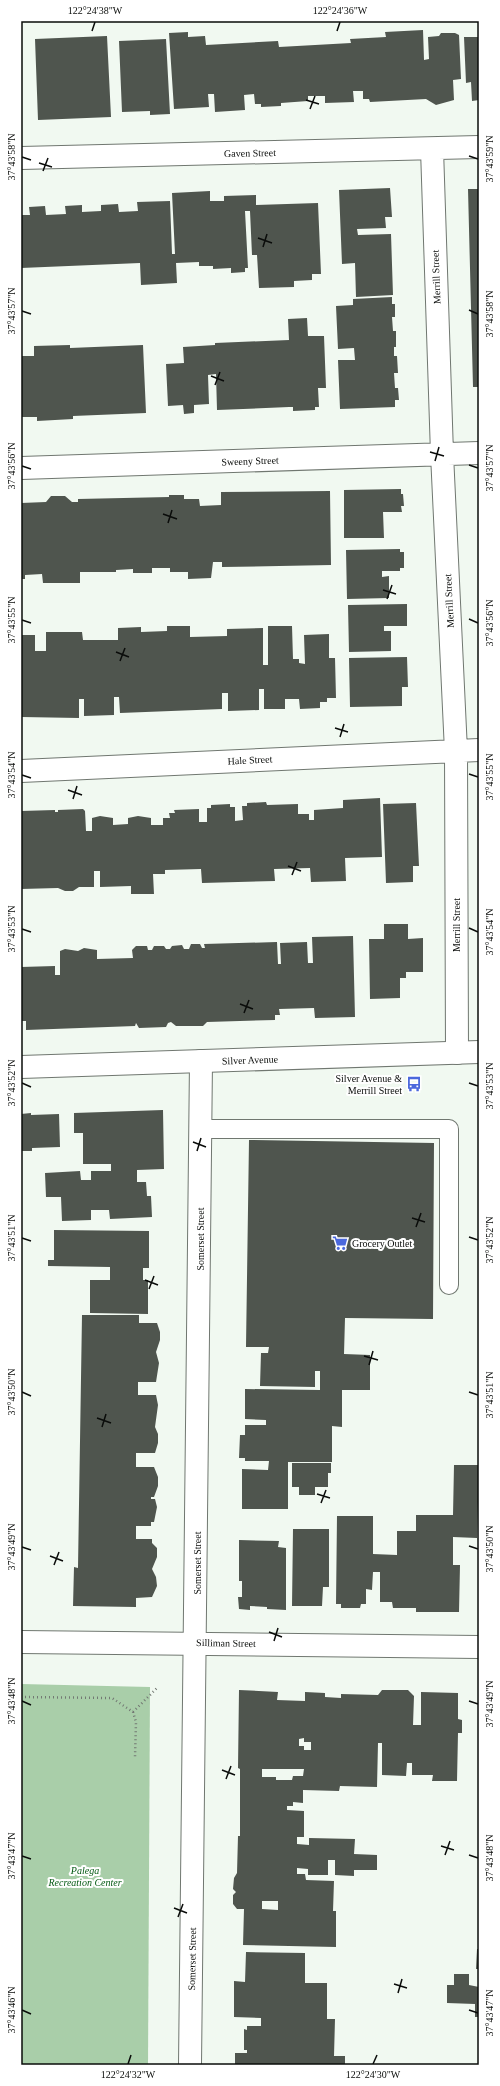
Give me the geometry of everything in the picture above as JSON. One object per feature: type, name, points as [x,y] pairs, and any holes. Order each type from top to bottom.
[{"type":"street","name":"Gaven Street","points":[[21,158],[479,147]]},
{"type":"street","name":"Merrill Street","points":[[432,149],[442,454],[456,751],[457,1053]]},
{"type":"street","name":"Sweeny Street","points":[[21,468],[479,453]]},
{"type":"street","name":"Hale Street","points":[[21,770],[479,750]]},
{"type":"street","name":"Silver Avenue","points":[[21,1068],[479,1052]]},
{"type":"street","name":"Somerset Street","points":[[190,2065],[202,1061]]},
{"type":"street","name":"Silliman Street","points":[[21,1642],[479,1647]]},
{"type":"lane","points":[[201,1129],[449,1129],[449,1285]]},
{"type":"path","points":[[133,1712],[157,1688]]},
{"type":"path","points":[[21,1697],[112,1698],[133,1712],[136,1722],[136,1757]]},
{"type":"green space","name":"Palega Recreation Center","points":[[21,1684],[150,1687],[148,2065],[21,2065]]},
{"type":"building","points":[[423,30],[424,60],[429,59],[428,37],[439,36],[441,33],[455,33],[459,35],[461,79],[453,80],[454,100],[436,105],[426,99],[370,102],[369,99],[363,99],[363,91],[353,91],[354,102],[325,103],[325,96],[308,96],[308,101],[281,103],[281,106],[261,107],[261,104],[255,104],[254,94],[244,95],[245,110],[215,112],[214,94],[208,94],[209,107],[174,109],[169,33],[188,32],[188,37],[205,36],[206,45],[278,41],[279,47],[351,43],[350,39],[386,37],[385,32]]},
{"type":"building","points":[[107,36],[111,117],[38,120],[35,39]]},
{"type":"building","points":[[464,37],[479,37],[479,100],[472,101],[471,82],[466,83]]},
{"type":"building","points":[[166,39],[170,114],[150,115],[150,111],[122,112],[119,41]]},
{"type":"building","points":[[390,188],[392,217],[385,217],[386,228],[357,229],[358,235],[391,234],[393,295],[356,297],[355,263],[342,264],[339,190]]},
{"type":"building","points":[[468,189],[479,189],[479,387],[473,387]]},
{"type":"building","points":[[210,191],[210,201],[224,201],[224,196],[256,195],[256,205],[318,203],[321,274],[312,274],[312,280],[294,281],[294,287],[259,288],[257,255],[252,255],[250,211],[245,211],[248,268],[245,268],[245,272],[231,273],[231,268],[213,269],[213,266],[199,266],[199,262],[176,263],[177,283],[141,285],[140,263],[21,268],[21,215],[30,215],[29,207],[45,206],[46,215],[66,214],[65,206],[82,205],[82,212],[101,211],[101,205],[118,204],[119,212],[138,211],[137,202],[170,201],[172,254],[175,254],[172,193]]},
{"type":"building","points":[[392,297],[392,304],[395,304],[395,317],[392,317],[393,331],[396,331],[396,347],[394,347],[394,356],[397,356],[398,373],[394,373],[395,388],[398,388],[399,400],[395,400],[395,407],[340,409],[338,360],[355,360],[354,348],[338,349],[336,306],[353,305],[353,299]]},
{"type":"building","points":[[307,318],[308,336],[324,336],[326,388],[318,388],[319,407],[315,407],[315,410],[293,411],[293,407],[289,407],[217,410],[216,374],[208,375],[209,404],[194,405],[194,413],[184,414],[183,405],[168,406],[166,364],[184,363],[183,347],[215,345],[215,343],[289,340],[288,319]]},
{"type":"building","points":[[70,345],[70,348],[143,345],[146,413],[73,416],[73,419],[37,421],[37,417],[21,417],[21,356],[34,356],[34,346]]},
{"type":"building","points":[[401,489],[404,506],[401,506],[402,512],[383,512],[384,538],[344,538],[344,490]]},
{"type":"building","points":[[330,491],[331,565],[222,567],[222,562],[213,562],[211,578],[188,579],[188,572],[170,572],[170,568],[152,568],[152,573],[133,573],[133,569],[116,570],[116,572],[80,572],[80,583],[43,583],[42,574],[25,575],[25,579],[21,579],[21,503],[46,502],[51,496],[65,496],[72,502],[78,502],[78,499],[169,497],[169,495],[184,495],[184,499],[199,499],[200,506],[221,505],[221,492]]},
{"type":"building","points":[[400,549],[400,552],[404,552],[404,568],[400,568],[400,571],[382,571],[382,577],[389,576],[389,598],[347,599],[346,550]]},
{"type":"building","points":[[407,604],[407,626],[384,626],[384,631],[391,631],[391,651],[349,652],[348,605]]},
{"type":"building","points":[[167,626],[190,626],[190,637],[227,636],[227,629],[263,628],[263,665],[268,665],[268,626],[292,626],[293,659],[299,659],[299,663],[305,664],[304,635],[329,634],[329,658],[335,658],[336,698],[327,698],[327,702],[320,702],[320,708],[300,709],[299,699],[285,699],[285,709],[264,709],[264,689],[259,689],[259,710],[228,711],[228,693],[222,693],[222,709],[120,713],[119,697],[114,697],[114,715],[84,716],[84,699],[79,699],[79,718],[22,717],[21,635],[35,635],[35,651],[46,651],[46,632],[82,632],[83,640],[118,640],[118,628],[141,627],[141,632],[167,631]]},
{"type":"building","points":[[407,657],[408,687],[402,687],[402,706],[350,707],[349,658]]},
{"type":"building","points":[[380,798],[382,857],[345,858],[346,881],[311,882],[310,868],[274,869],[275,881],[202,883],[201,869],[165,870],[165,874],[153,874],[154,894],[131,894],[131,886],[100,887],[100,871],[94,871],[94,887],[79,887],[73,891],[65,891],[58,888],[21,889],[21,811],[55,810],[55,812],[58,812],[58,810],[83,809],[85,811],[86,831],[92,831],[92,818],[100,816],[113,818],[113,825],[128,824],[128,818],[138,816],[151,818],[151,825],[163,825],[163,818],[170,818],[169,813],[175,813],[174,810],[199,809],[199,822],[207,822],[207,808],[211,808],[211,805],[230,804],[230,807],[235,807],[235,821],[243,820],[242,806],[247,806],[247,803],[266,802],[267,805],[298,804],[298,814],[309,814],[309,820],[314,820],[314,810],[343,808],[343,800]]},
{"type":"building","points":[[416,803],[419,866],[413,866],[413,882],[386,883],[383,804]]},
{"type":"building","points":[[384,924],[408,924],[408,939],[423,938],[423,972],[406,972],[406,978],[400,978],[400,998],[370,999],[369,939],[384,939]]},
{"type":"building","points":[[353,936],[355,1017],[315,1018],[314,1008],[279,1009],[280,1015],[275,1015],[275,1020],[207,1022],[203,1026],[176,1026],[171,1022],[168,1023],[166,1027],[139,1028],[136,1023],[135,1026],[26,1030],[26,1021],[21,1021],[21,967],[55,966],[55,975],[60,975],[60,951],[65,949],[78,951],[84,948],[97,950],[97,959],[133,958],[132,950],[136,946],[147,946],[148,950],[152,950],[154,946],[164,946],[166,949],[170,949],[172,946],[182,945],[184,949],[189,949],[191,944],[200,944],[202,948],[205,948],[204,944],[277,942],[278,964],[281,964],[280,943],[307,942],[308,963],[313,963],[312,937]]},
{"type":"building","points":[[163,1110],[164,1169],[137,1170],[137,1182],[146,1182],[147,1196],[151,1196],[152,1217],[110,1219],[109,1210],[91,1210],[91,1220],[62,1221],[61,1197],[46,1197],[45,1173],[80,1171],[81,1180],[91,1180],[91,1171],[111,1171],[111,1164],[83,1164],[83,1133],[74,1133],[74,1113]]},
{"type":"building","points":[[31,1113],[31,1115],[59,1114],[60,1147],[32,1148],[32,1151],[21,1151],[21,1114]]},
{"type":"building","name":"Grocery Outlet","points":[[249,1140],[434,1143],[433,1319],[345,1318],[344,1354],[370,1355],[370,1390],[342,1390],[342,1427],[332,1426],[332,1462],[288,1462],[288,1509],[242,1509],[242,1469],[268,1470],[269,1461],[245,1461],[245,1458],[239,1458],[240,1435],[245,1435],[245,1425],[266,1425],[266,1420],[245,1419],[245,1389],[320,1390],[320,1371],[315,1371],[315,1387],[260,1386],[261,1353],[268,1353],[269,1347],[246,1347]]},
{"type":"building","points":[[54,1230],[149,1231],[149,1268],[143,1268],[143,1280],[148,1280],[148,1314],[90,1313],[90,1280],[110,1280],[110,1267],[48,1266],[48,1260],[54,1260]]},
{"type":"building","points":[[82,1315],[139,1315],[139,1323],[157,1323],[160,1332],[160,1340],[156,1352],[159,1363],[156,1382],[138,1382],[138,1395],[156,1395],[158,1405],[155,1427],[158,1434],[158,1443],[155,1453],[136,1453],[136,1467],[154,1467],[158,1477],[158,1486],[154,1497],[151,1497],[151,1499],[155,1499],[157,1507],[154,1522],[151,1522],[151,1526],[136,1526],[136,1539],[152,1539],[152,1543],[157,1548],[157,1557],[152,1569],[156,1577],[157,1586],[152,1597],[136,1598],[136,1607],[73,1606],[74,1567],[78,1568]]},
{"type":"building","points":[[292,1463],[331,1463],[331,1473],[328,1473],[328,1487],[315,1487],[315,1495],[299,1495],[299,1487],[292,1487]]},
{"type":"building","points":[[454,1465],[479,1465],[477,1538],[453,1537],[453,1565],[460,1565],[459,1612],[416,1612],[416,1608],[393,1608],[392,1602],[380,1602],[380,1572],[373,1572],[372,1590],[366,1589],[366,1604],[361,1604],[360,1608],[341,1608],[341,1604],[336,1604],[337,1516],[373,1516],[373,1554],[397,1555],[397,1531],[416,1531],[416,1515],[453,1515]]},
{"type":"building","points":[[293,1529],[329,1529],[329,1587],[323,1587],[322,1606],[292,1606]]},
{"type":"building","points":[[239,1540],[279,1541],[278,1547],[286,1548],[286,1610],[250,1606],[250,1610],[239,1609],[238,1597],[242,1597],[242,1581],[239,1581]]},
{"type":"building","points":[[239,1690],[278,1692],[277,1700],[305,1701],[305,1692],[325,1693],[325,1697],[341,1698],[341,1694],[378,1695],[382,1690],[408,1690],[414,1696],[413,1725],[421,1725],[421,1692],[458,1693],[458,1719],[462,1720],[462,1733],[458,1733],[457,1781],[432,1781],[433,1775],[412,1775],[412,1763],[407,1763],[406,1776],[382,1775],[382,1743],[378,1743],[377,1787],[340,1786],[339,1791],[303,1790],[303,1803],[293,1802],[293,1806],[287,1806],[287,1810],[304,1811],[304,1837],[297,1837],[297,1844],[309,1845],[309,1838],[355,1839],[354,1854],[377,1855],[377,1870],[354,1870],[354,1876],[335,1875],[335,1860],[328,1860],[328,1875],[308,1875],[308,1869],[297,1868],[297,1874],[305,1874],[306,1880],[334,1881],[333,1911],[336,1911],[336,1947],[243,1945],[244,1909],[237,1909],[233,1904],[233,1895],[236,1892],[233,1889],[234,1878],[237,1873],[238,1836],[240,1836],[240,1769],[238,1768]],"holes":[[[304,1738],[304,1742],[311,1742],[311,1750],[304,1750],[304,1746],[299,1746],[299,1739]],[[262,1769],[304,1769],[303,1776],[293,1776],[292,1780],[276,1780],[276,1777],[262,1777]],[[262,1901],[278,1901],[278,1910],[262,1909]]]},
{"type":"building","points":[[477,1949],[479,1949],[479,1969],[476,1969]]},
{"type":"building","points":[[246,1952],[305,1953],[305,1983],[327,1983],[327,2019],[335,2019],[334,2056],[345,2056],[345,2065],[235,2065],[235,2053],[247,2053],[247,2050],[244,2050],[244,2029],[247,2030],[247,2026],[261,2026],[261,2018],[234,2017],[234,1981],[245,1982]]},
{"type":"building","points":[[454,1974],[469,1974],[469,1985],[479,1987],[479,2017],[475,2017],[475,2004],[447,2003],[447,1985],[454,1985]]},
{"type":"place","name":"Silver Avenue & Merrill Street","points":[[414,1084]]},
{"type":"place","name":"Grocery Outlet","points":[[340,1243]]}]
